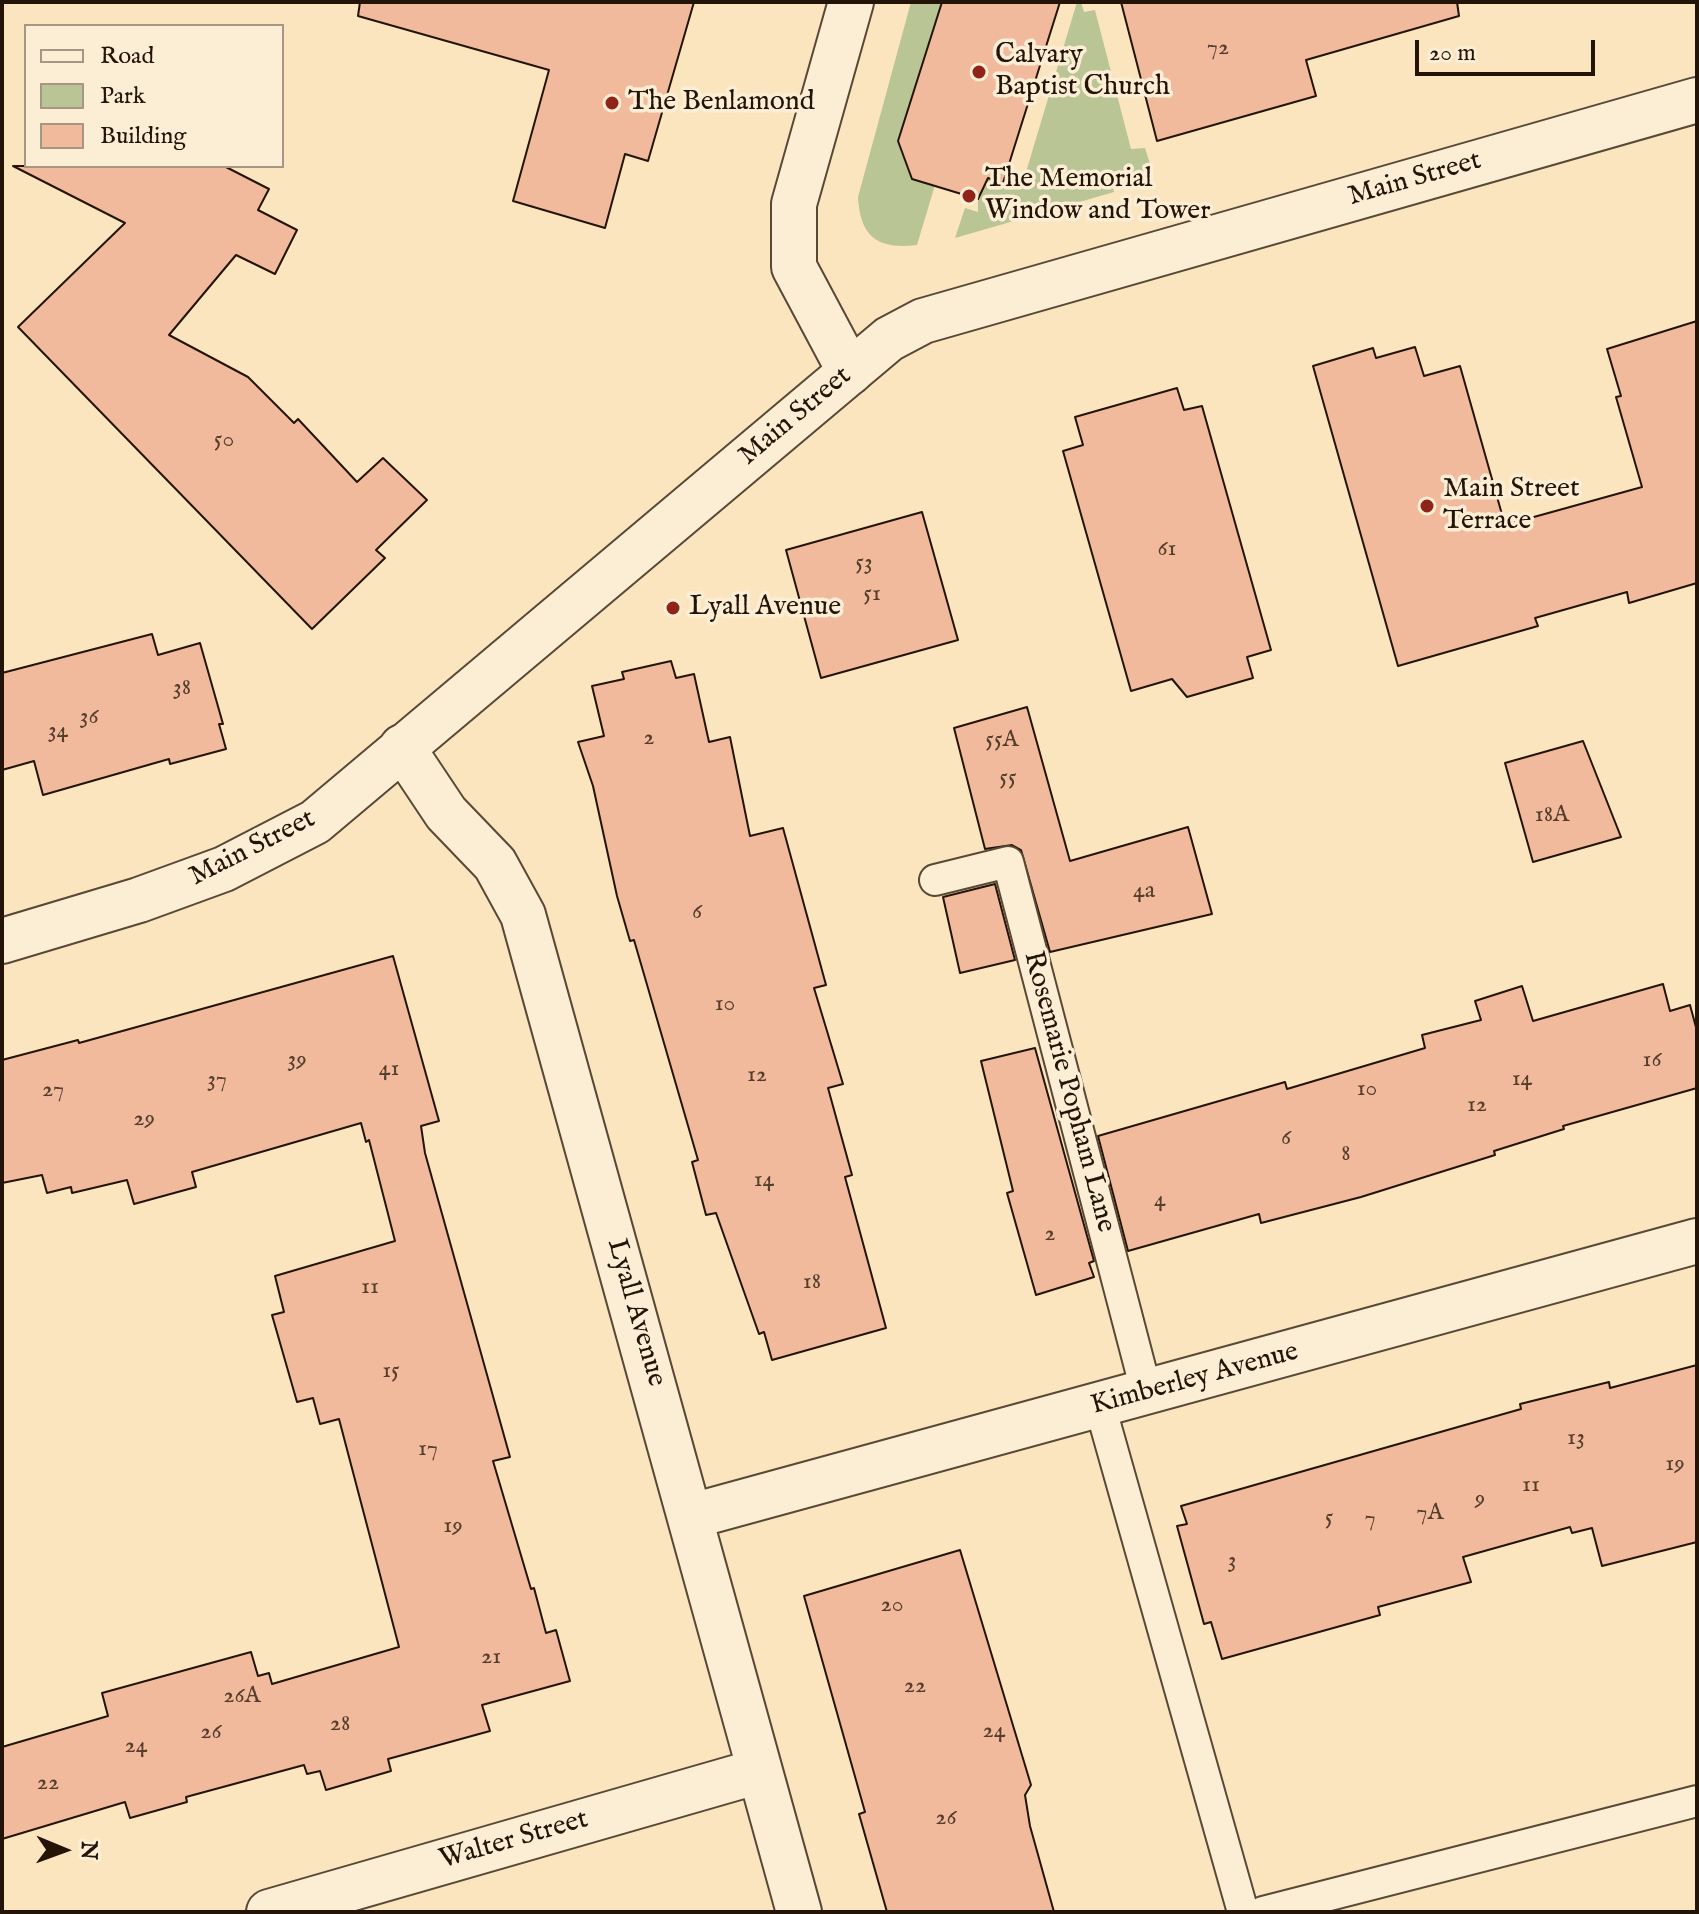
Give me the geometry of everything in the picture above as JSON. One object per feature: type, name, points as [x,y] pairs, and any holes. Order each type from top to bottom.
[{"type":"street","points":[[850,372],[794,267],[792,235],[794,204],[851,2]]},
{"type":"street","name":"Main Street","points":[[2,941],[139,900],[224,869],[315,822],[889,339],[923,321],[1697,100]]},
{"type":"street","name":"Lyall Avenue","points":[[402,747],[446,813],[495,864],[523,915],[692,1516],[799,1912]]},
{"type":"street","name":"Kimberley Avenue","points":[[692,1516],[1147,1394],[1697,1241]]},
{"type":"street","name":"Walter Street","points":[[269,1912],[759,1771]]},
{"type":"lane","name":"Rosemarie Popham Lane","points":[[935,880],[1008,862],[1147,1394]]},
{"type":"lane","points":[[1100,1406],[1243,1912]]},
{"type":"lane","points":[[1263,1912],[1697,1801]]},
{"type":"green space","points":[[911,2],[942,2],[898,141],[904,156],[935,185],[917,245],[903,246],[873,238],[862,222],[858,197]]},
{"type":"green space","points":[[1077,2],[1081,2],[1084,12],[1095,10],[1131,149],[1145,148],[1152,170],[1112,185],[1114,192],[955,238],[965,208],[978,212],[978,199],[988,178],[1010,187],[1023,182]]},
{"type":"building","name":"The Benlamond","points":[[360,2],[694,2],[648,161],[625,154],[605,228],[513,201],[549,70],[358,16]]},
{"type":"building","name":"Calvary Baptist Church","points":[[942,2],[1060,2],[1003,183],[988,178],[978,199],[912,179],[898,141]]},
{"type":"building","name":"Calvary Baptist Church","points":[[1121,2],[1457,2],[1459,16],[1306,60],[1316,96],[1157,141]]},
{"type":"building","points":[[13,166],[228,168],[269,189],[258,210],[297,230],[275,274],[236,255],[169,335],[248,377],[294,423],[298,419],[357,482],[383,458],[427,500],[376,550],[385,558],[312,629],[18,327],[125,223]]},
{"type":"building","name":"Main Street Terrace","points":[[1697,321],[1697,583],[1629,603],[1627,592],[1535,618],[1538,626],[1398,666],[1313,366],[1373,348],[1376,358],[1415,347],[1424,376],[1460,366],[1505,525],[1642,487],[1616,397],[1621,396],[1607,349]]},
{"type":"building","points":[[1177,388],[1184,410],[1202,406],[1271,650],[1247,657],[1253,678],[1187,697],[1172,679],[1131,691],[1063,451],[1083,445],[1075,417]]},
{"type":"building","points":[[922,512],[958,640],[821,678],[786,550]]},
{"type":"building","points":[[152,634],[158,655],[200,643],[223,724],[219,724],[226,749],[170,764],[169,759],[43,795],[34,761],[2,770],[2,673]]},
{"type":"building","points":[[671,661],[676,678],[694,674],[709,742],[730,737],[750,836],[783,828],[826,985],[814,988],[843,1084],[828,1088],[852,1175],[845,1177],[886,1328],[772,1360],[764,1332],[759,1334],[716,1213],[706,1215],[692,1162],[698,1160],[634,940],[630,941],[617,896],[593,786],[578,742],[604,736],[592,686],[624,679],[622,672]]},
{"type":"building","points":[[1027,707],[1070,861],[1188,827],[1212,914],[1050,952],[1021,850],[1012,845],[985,849],[954,728]]},
{"type":"building","points":[[1583,741],[1621,837],[1533,862],[1505,763]]},
{"type":"building","points":[[995,884],[1015,960],[960,973],[943,897]]},
{"type":"building","points":[[393,956],[439,1121],[421,1126],[425,1153],[510,1457],[493,1461],[546,1633],[556,1630],[570,1681],[482,1705],[490,1731],[388,1759],[391,1771],[326,1790],[320,1771],[307,1774],[304,1765],[186,1797],[187,1802],[130,1818],[125,1802],[2,1839],[2,1747],[108,1716],[102,1693],[251,1652],[258,1676],[269,1673],[272,1684],[399,1647],[339,1419],[320,1424],[313,1398],[297,1402],[272,1315],[284,1312],[275,1276],[395,1241],[369,1140],[366,1142],[361,1123],[192,1172],[196,1187],[134,1204],[127,1180],[72,1193],[71,1187],[47,1193],[42,1175],[2,1183],[2,1060],[78,1040],[79,1043]]},
{"type":"building","points":[[1663,984],[1670,1011],[1690,1005],[1697,1031],[1697,1088],[1563,1126],[1564,1129],[1494,1151],[1495,1155],[1361,1197],[1261,1223],[1259,1214],[1128,1251],[1098,1136],[1285,1082],[1287,1089],[1425,1048],[1422,1035],[1481,1020],[1475,1001],[1522,986],[1533,1021]]},
{"type":"building","points":[[1035,1048],[1094,1261],[1089,1263],[1094,1277],[1036,1295],[1007,1193],[1013,1191],[981,1061]]},
{"type":"building","points":[[1697,1365],[1697,1542],[1602,1566],[1592,1528],[1572,1533],[1570,1527],[1463,1557],[1471,1582],[1378,1607],[1380,1615],[1222,1659],[1211,1622],[1204,1624],[1177,1526],[1187,1524],[1181,1506],[1521,1409],[1520,1404],[1609,1382],[1610,1388]]},
{"type":"building","points":[[960,1550],[1031,1785],[1025,1795],[1030,1826],[1054,1912],[887,1912],[859,1814],[865,1812],[804,1596]]},
{"type":"place","name":"Calvary Baptist Church","points":[[979,72]]},
{"type":"place","name":"The Benlamond","points":[[612,103]]},
{"type":"place","name":"The Memorial Window and Tower","points":[[969,196]]},
{"type":"place","name":"Main Street Terrace","points":[[1427,506]]},
{"type":"place","name":"Lyall Avenue","points":[[673,608]]}]
